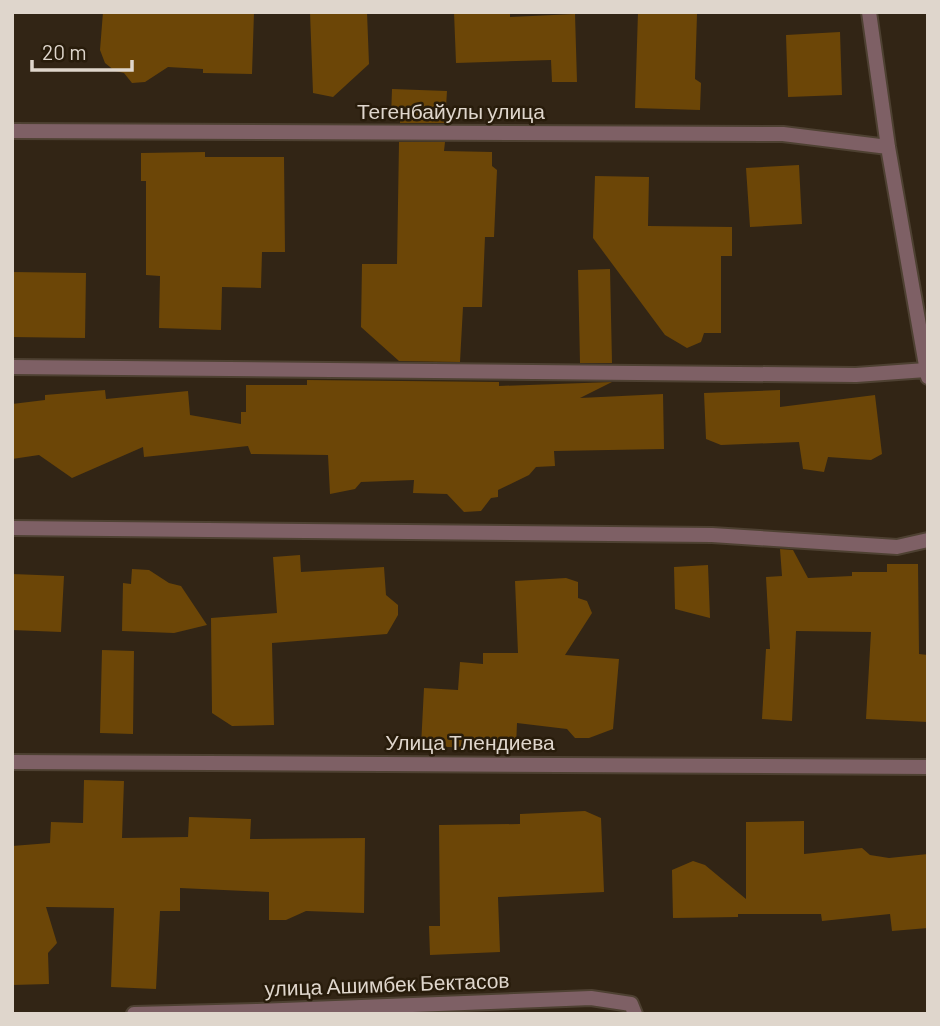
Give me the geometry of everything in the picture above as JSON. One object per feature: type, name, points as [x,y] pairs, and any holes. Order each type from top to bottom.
[{"type":"street","points":[[12,368],[927,374],[888,146],[869,12]]},
{"type":"street","name":"Тегенбайулы улица","points":[[12,131],[783,134],[888,146]]},
{"type":"street","points":[[12,528],[712,534],[897,547],[928,540]]},
{"type":"street","name":"Улица Тлендиева","points":[[12,762],[928,767]]},
{"type":"street","name":"улица Ашимбек Бектасов","points":[[134,1014],[591,998],[631,1004],[635,1014]]},
{"type":"building","points":[[103,12],[254,12],[252,74],[203,73],[203,69],[168,67],[145,82],[132,83],[124,73],[115,71],[105,63],[100,50]]},
{"type":"building","points":[[310,12],[367,12],[369,64],[333,97],[313,93]]},
{"type":"building","points":[[454,12],[510,12],[510,17],[575,14],[577,82],[552,82],[551,60],[456,63]]},
{"type":"building","points":[[638,12],[697,14],[695,79],[701,83],[700,110],[635,108]]},
{"type":"building","points":[[840,32],[842,95],[788,97],[786,35]]},
{"type":"building","points":[[392,89],[447,91],[445,123],[400,123],[400,118],[391,118]]},
{"type":"building","points":[[399,142],[445,142],[444,151],[492,152],[492,166],[497,170],[494,237],[485,237],[482,307],[463,307],[460,362],[399,361],[361,327],[362,264],[397,264]]},
{"type":"building","points":[[205,152],[205,157],[284,157],[285,252],[262,252],[261,288],[222,287],[221,330],[159,328],[160,276],[146,275],[146,181],[141,181],[141,153]]},
{"type":"building","points":[[799,165],[802,224],[750,227],[746,168]]},
{"type":"building","points":[[595,176],[649,177],[648,226],[732,227],[732,256],[721,256],[721,333],[704,333],[701,342],[687,348],[665,335],[593,238]]},
{"type":"building","points":[[610,269],[612,363],[580,363],[578,270]]},
{"type":"building","points":[[12,272],[86,273],[85,338],[12,337]]},
{"type":"building","points":[[307,380],[499,382],[499,386],[612,382],[580,398],[663,394],[664,449],[554,451],[555,466],[536,467],[529,475],[498,490],[498,497],[491,498],[481,511],[464,512],[447,494],[413,493],[414,480],[361,482],[355,489],[330,494],[328,455],[251,454],[248,446],[144,457],[143,447],[72,478],[39,455],[12,459],[12,404],[45,400],[45,395],[105,390],[106,399],[188,391],[190,415],[241,424],[241,412],[246,412],[246,385],[307,385]]},
{"type":"building","points":[[780,390],[780,407],[875,395],[882,454],[871,460],[828,457],[824,472],[803,469],[799,442],[721,445],[706,439],[704,393]]},
{"type":"building","points":[[780,549],[793,550],[808,578],[852,576],[852,572],[887,572],[887,564],[918,564],[919,654],[928,655],[928,722],[866,719],[871,632],[796,631],[792,721],[762,719],[766,649],[770,649],[766,577],[782,576]]},
{"type":"building","points":[[300,555],[301,572],[384,567],[386,595],[398,605],[398,615],[387,634],[272,643],[274,725],[232,726],[212,713],[211,618],[277,613],[273,557]]},
{"type":"building","points":[[708,565],[710,618],[675,609],[674,567]]},
{"type":"building","points":[[132,569],[149,570],[169,583],[181,586],[207,625],[174,633],[122,631],[123,583],[131,584]]},
{"type":"building","points":[[12,574],[64,576],[61,632],[12,630]]},
{"type":"building","points":[[566,578],[578,582],[578,598],[587,601],[592,613],[565,655],[619,659],[613,729],[589,738],[575,738],[567,729],[517,723],[516,747],[421,746],[424,688],[458,690],[460,662],[483,664],[483,653],[518,653],[515,581]]},
{"type":"building","points":[[102,650],[134,651],[133,734],[100,733]]},
{"type":"building","points":[[84,780],[124,781],[122,838],[188,837],[189,817],[251,819],[250,839],[365,838],[364,913],[306,911],[286,920],[269,920],[269,892],[180,888],[180,911],[160,911],[156,989],[111,987],[114,908],[46,907],[57,943],[48,953],[49,984],[12,985],[12,846],[50,843],[51,822],[83,823]]},
{"type":"building","points":[[585,811],[601,818],[604,892],[498,897],[500,952],[430,955],[429,926],[440,926],[439,825],[520,824],[520,814]]},
{"type":"building","points":[[804,821],[804,854],[862,848],[870,855],[889,858],[928,854],[928,928],[892,931],[890,914],[822,921],[821,914],[738,914],[738,917],[673,918],[672,870],[693,861],[705,865],[746,899],[746,822]]}]
